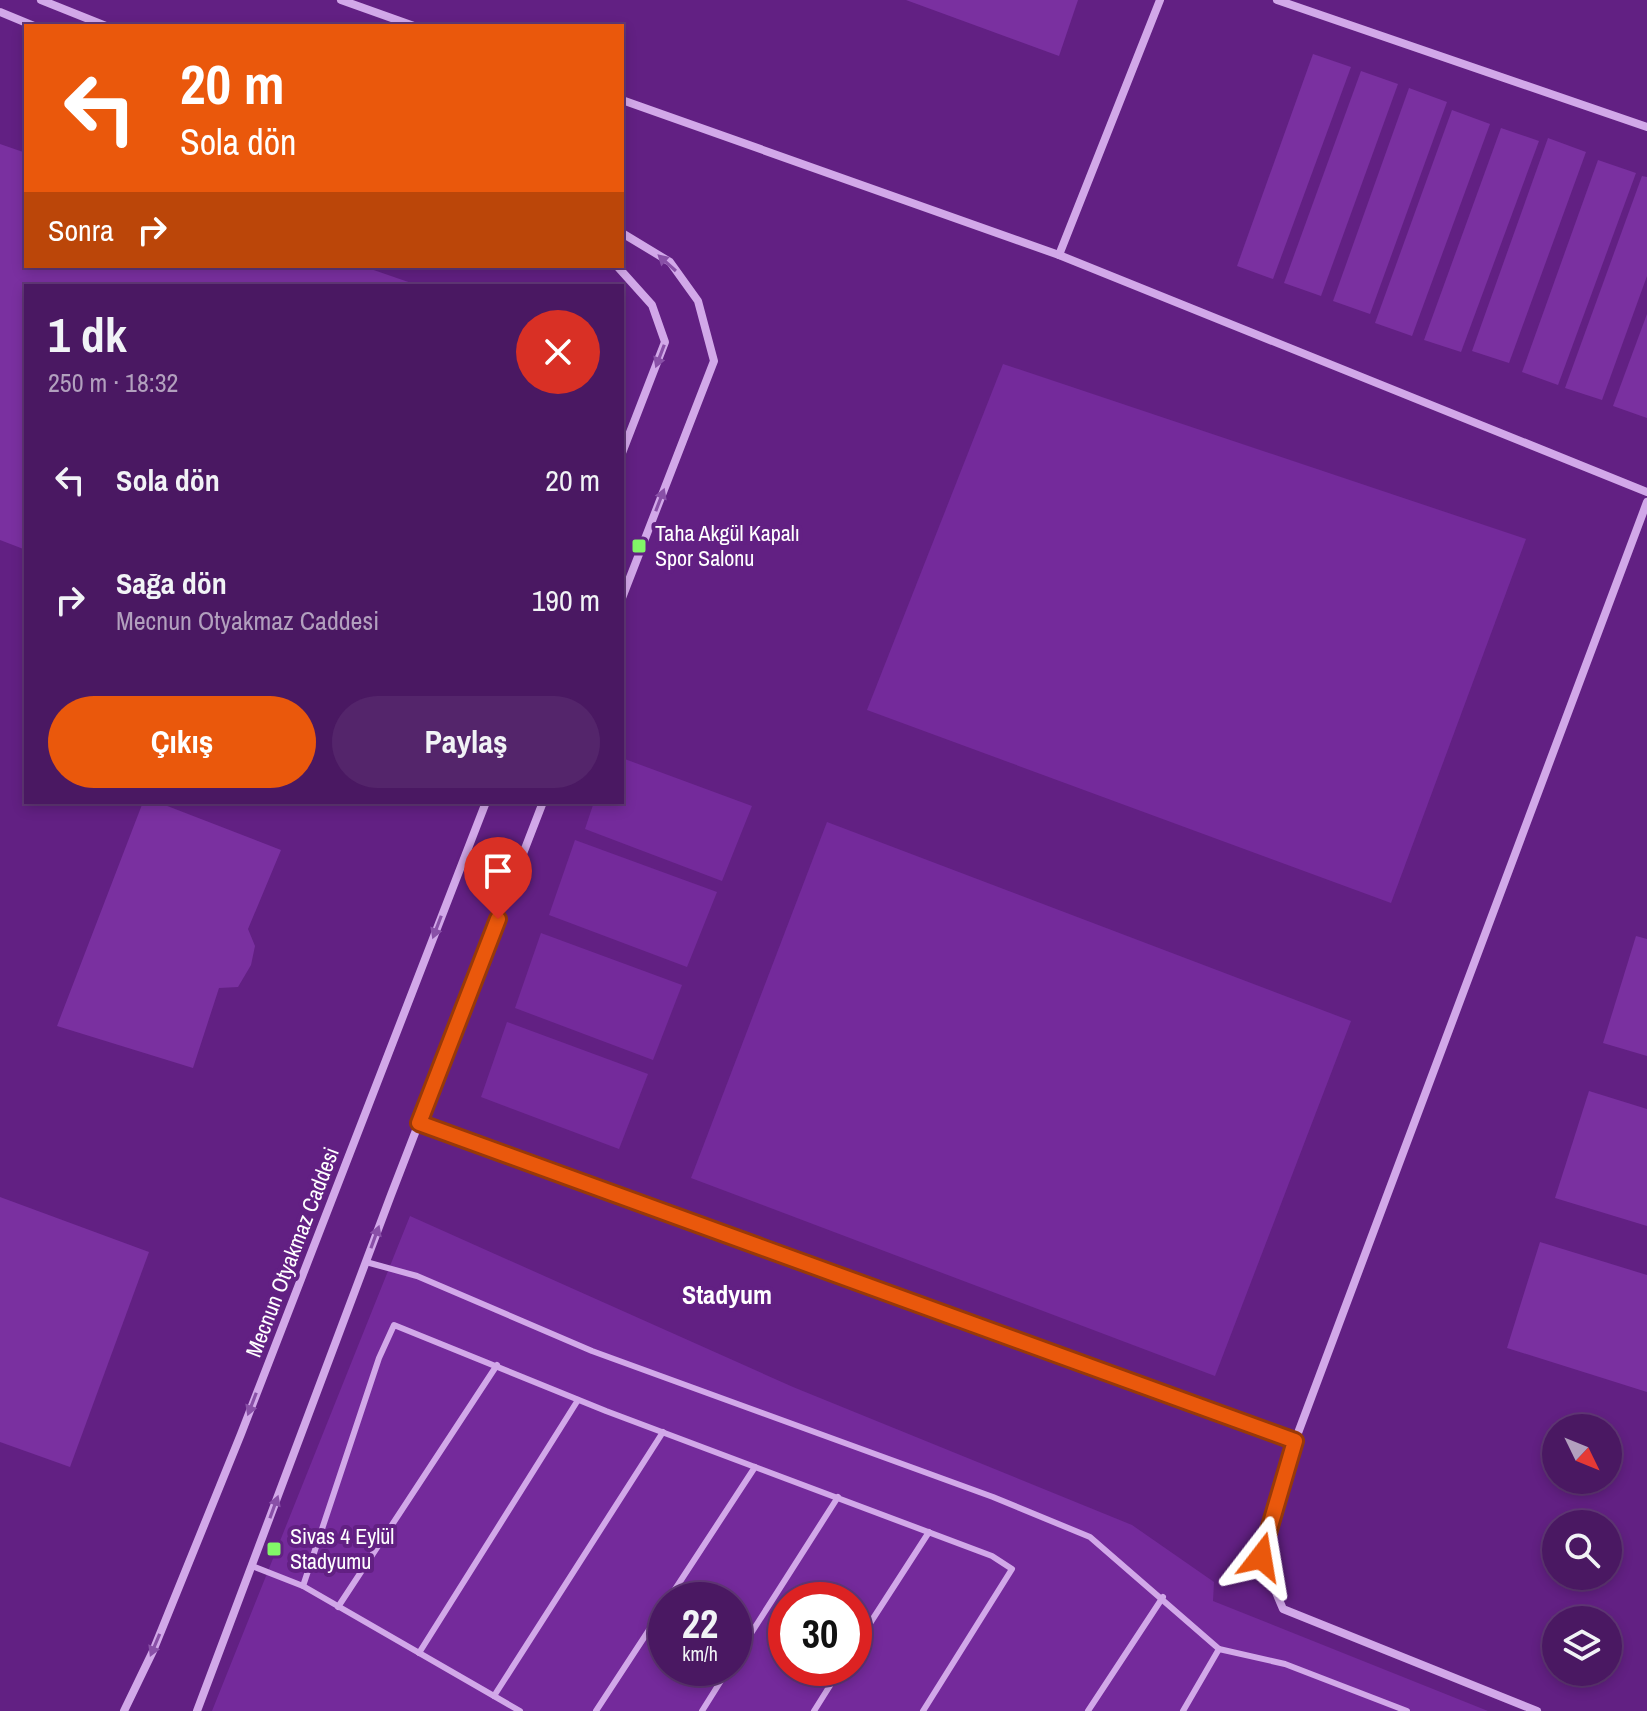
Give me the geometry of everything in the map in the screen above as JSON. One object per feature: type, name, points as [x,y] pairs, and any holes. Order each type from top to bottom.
[{"type":"street","points":[[41,0],[101,24]]},
{"type":"street","points":[[341,0],[408,24]]},
{"type":"street","points":[[1059,255],[1160,0]]},
{"type":"street","points":[[1277,0],[1647,127]]},
{"type":"street","points":[[0,12],[29,24]]},
{"type":"street","points":[[624,101],[1059,255],[1647,492]]},
{"type":"street","points":[[624,234],[670,262],[698,301],[714,361],[624,593]]},
{"type":"street","points":[[619,268],[652,305],[665,342],[624,448]]},
{"type":"street","points":[[1537,1711],[1283,1609],[1261,1557],[1295,1441],[1647,502]]},
{"type":"street","name":"Mecnun Otyakmaz Caddesi","points":[[124,1711],[153,1651],[241,1434],[485,804]]},
{"type":"street","points":[[197,1711],[542,804]]},
{"type":"lane","points":[[419,1123],[1295,1441]]},
{"type":"lane","points":[[366,1262],[417,1276],[592,1351],[993,1497],[1090,1537],[1163,1597],[1219,1649],[1285,1664],[1406,1711]]},
{"type":"lane","points":[[303,1586],[379,1358],[394,1325],[578,1400],[992,1556],[1012,1569],[923,1711]]},
{"type":"lane","points":[[338,1607],[497,1365]]},
{"type":"lane","points":[[419,1653],[578,1400]]},
{"type":"lane","points":[[494,1696],[663,1432]]},
{"type":"lane","points":[[680,1582],[755,1467]]},
{"type":"lane","points":[[752,1632],[838,1497]]},
{"type":"lane","points":[[872,1620],[929,1532]]},
{"type":"lane","points":[[252,1566],[303,1586],[520,1711]]},
{"type":"lane","points":[[1088,1711],[1163,1597]]},
{"type":"lane","points":[[596,1711],[648,1631]]},
{"type":"lane","points":[[1183,1711],[1219,1649]]},
{"type":"lane","points":[[702,1711],[718,1686]]},
{"type":"lane","points":[[814,1711],[830,1686]]},
{"type":"shaded area","points":[[1003,364],[1526,539],[1391,903],[867,710]]},
{"type":"shaded area","points":[[624,759],[752,806],[722,881],[585,829],[593,804],[624,804]]},
{"type":"shaded area","points":[[827,822],[1351,1021],[1215,1376],[691,1178]]},
{"type":"shaded area","points":[[575,840],[717,892],[687,967],[549,915]]},
{"type":"shaded area","points":[[541,933],[682,985],[653,1060],[515,1008]]},
{"type":"shaded area","points":[[507,1022],[648,1074],[619,1149],[481,1097]]},
{"type":"shaded area","points":[[410,1216],[793,1387],[1132,1525],[1214,1582],[1213,1601],[1488,1711],[212,1711]]},
{"type":"building","points":[[906,0],[1078,0],[1059,56]]},
{"type":"building","points":[[1313,54],[1351,67],[1273,279],[1237,266]]},
{"type":"building","points":[[1361,71],[1398,84],[1321,296],[1284,283]]},
{"type":"building","points":[[1409,88],[1447,102],[1370,314],[1333,301]]},
{"type":"building","points":[[1452,110],[1490,124],[1412,336],[1375,323]]},
{"type":"building","points":[[1501,128],[1539,141],[1461,352],[1424,340]]},
{"type":"building","points":[[1548,138],[1586,152],[1509,363],[1472,351]]},
{"type":"building","points":[[0,144],[24,152],[24,268],[368,268],[414,284],[24,284],[24,549],[0,540]]},
{"type":"building","points":[[1598,160],[1636,173],[1558,385],[1522,372]]},
{"type":"building","points":[[1642,176],[1647,177],[1647,276],[1602,400],[1565,388]]},
{"type":"building","points":[[1647,314],[1647,418],[1613,406]]},
{"type":"building","points":[[142,804],[162,804],[281,850],[248,929],[255,946],[251,965],[238,987],[219,988],[193,1068],[57,1026]]},
{"type":"building","points":[[1636,936],[1647,939],[1647,1056],[1603,1043]]},
{"type":"building","points":[[1589,1091],[1647,1109],[1647,1226],[1555,1198]]},
{"type":"building","points":[[0,1197],[149,1252],[70,1467],[0,1442]]},
{"type":"building","points":[[1540,1242],[1647,1275],[1647,1392],[1507,1348]]},
{"type":"place","name":"Taha Akgül Kapalı Spor Salonu","points":[[639,546]]},
{"type":"place","name":"Sivas 4 Eylül Stadyumu","points":[[274,1549]]},
{"type":"district","name":"Stadyum","points":[[727,1295]]},
{"type":"route","points":[[498,919],[419,1123],[1295,1441],[1281,1479],[1261,1557]]}]
